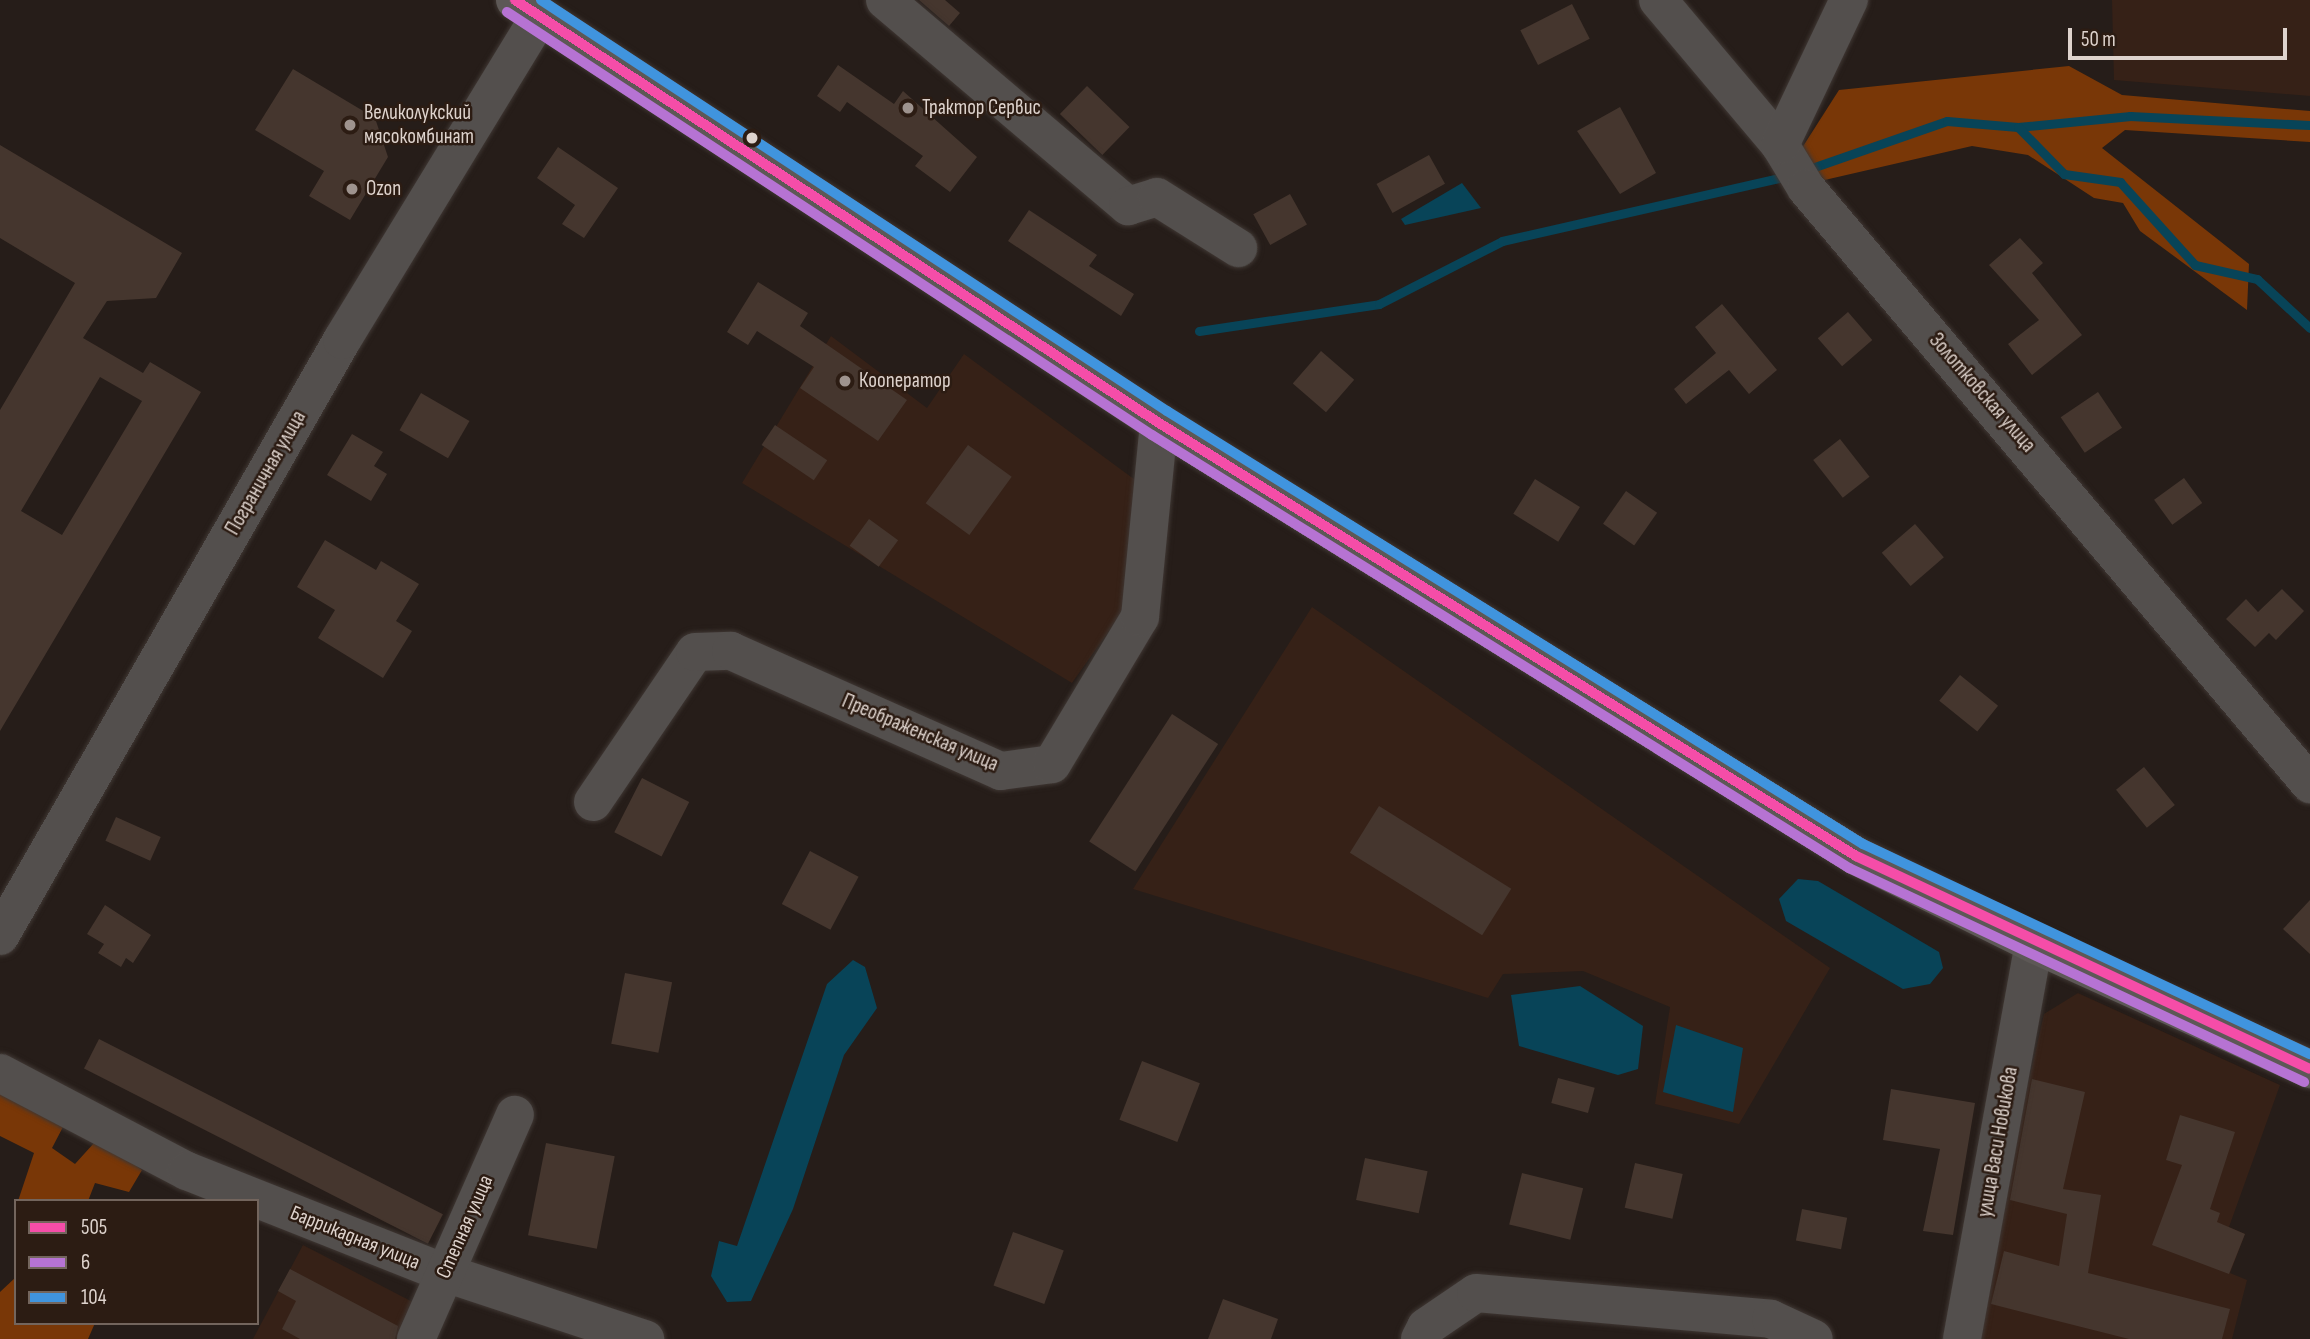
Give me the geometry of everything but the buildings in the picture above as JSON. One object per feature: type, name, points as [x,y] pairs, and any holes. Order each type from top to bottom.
[{"type":"main road","points":[[528,8],[1159,423],[1856,856],[2034,944],[2310,1069]]},
{"type":"street","points":[[885,0],[1128,206],[1157,197],[1238,248]]},
{"type":"street","name":"Золотковская улица","points":[[1658,0],[2310,784]]},
{"type":"street","points":[[1790,162],[1849,0]]},
{"type":"street","name":"Пограничная улица","points":[[0,936],[335,352],[528,8]]},
{"type":"street","name":"Преображенская улица","points":[[593,802],[695,652],[731,651],[1001,771],[1052,764],[1139,617],[1159,423]]},
{"type":"street","name":"улица Васи Новикова","points":[[1962,1339],[2034,944]]},
{"type":"street","name":"Баррикадная улица","points":[[0,1073],[187,1171],[258,1199]]},
{"type":"street","name":"Степная улица","points":[[416,1339],[514,1115]]},
{"type":"street","name":"Баррикадная улица","points":[[259,1199],[445,1273],[645,1339]]},
{"type":"street","points":[[1420,1339],[1426,1327],[1476,1293],[1771,1319],[1814,1339]]},
{"type":"shaded area","points":[[2112,0],[2310,0],[2310,96],[2114,80]]},
{"type":"shaded area","points":[[2069,66],[2122,95],[2310,111],[2310,142],[2125,130],[2102,148],[2249,264],[2247,310],[2140,231],[2123,203],[2094,198],[2028,155],[1972,146],[1816,182],[1800,151],[1839,90]]},
{"type":"shaded area","points":[[831,336],[927,408],[964,354],[1142,485],[1121,614],[1072,683],[742,483]]},
{"type":"shaded area","points":[[1312,607],[1830,968],[1739,1124],[1655,1104],[1670,1007],[1583,971],[1503,974],[1488,998],[1133,889]]},
{"type":"shaded area","points":[[2078,993],[2280,1085],[2229,1227],[2245,1234],[2230,1273],[2247,1280],[2232,1339],[1970,1339],[2044,1014]]},
{"type":"shaded area","points":[[0,1090],[64,1125],[52,1148],[75,1164],[94,1143],[108,1145],[142,1170],[129,1192],[95,1183],[89,1199],[19,1199],[34,1153],[0,1136]]},
{"type":"shaded area","points":[[303,1245],[428,1310],[413,1339],[253,1339]]},
{"type":"shaded area","points":[[14,1279],[14,1325],[94,1325],[88,1339],[0,1339],[0,1292]]},
{"type":"water","points":[[1462,183],[1481,208],[1405,225],[1401,219]]},
{"type":"water","points":[[1798,879],[1818,881],[1939,952],[1943,968],[1930,984],[1903,989],[1786,921],[1779,899]]},
{"type":"water","points":[[853,960],[865,967],[877,1008],[844,1055],[793,1209],[751,1301],[727,1302],[711,1276],[719,1241],[737,1246],[827,984]]},
{"type":"water","points":[[1580,986],[1643,1026],[1638,1069],[1618,1075],[1519,1046],[1511,995]]},
{"type":"water","points":[[1676,1025],[1743,1048],[1733,1112],[1663,1092]]},
{"type":"waterway","points":[[2018,127],[2130,116],[2310,125]]},
{"type":"waterway","points":[[1806,170],[1947,121],[2018,127],[2064,174],[2120,182],[2195,265],[2257,279],[2310,328]]},
{"type":"waterway","points":[[1199,331],[1379,304],[1502,241],[1789,176]]},
{"type":"transit line","name":"505","points":[[515,0],[1159,423],[1856,856],[2310,1069]]},
{"type":"transit line","name":"104","points":[[541,0],[1167,411],[1863,844],[2310,1054]]},
{"type":"transit line","name":"6","points":[[507,12],[1152,435],[1849,868],[2304,1082]]},
{"type":"place","name":"Трактор Сервис","points":[[908,108]]},
{"type":"place","name":"Великолукский мясокомбинат","points":[[350,125]]},
{"type":"place","name":"Ozon","points":[[352,189]]},
{"type":"place","name":"Кооператор","points":[[845,381]]}]
